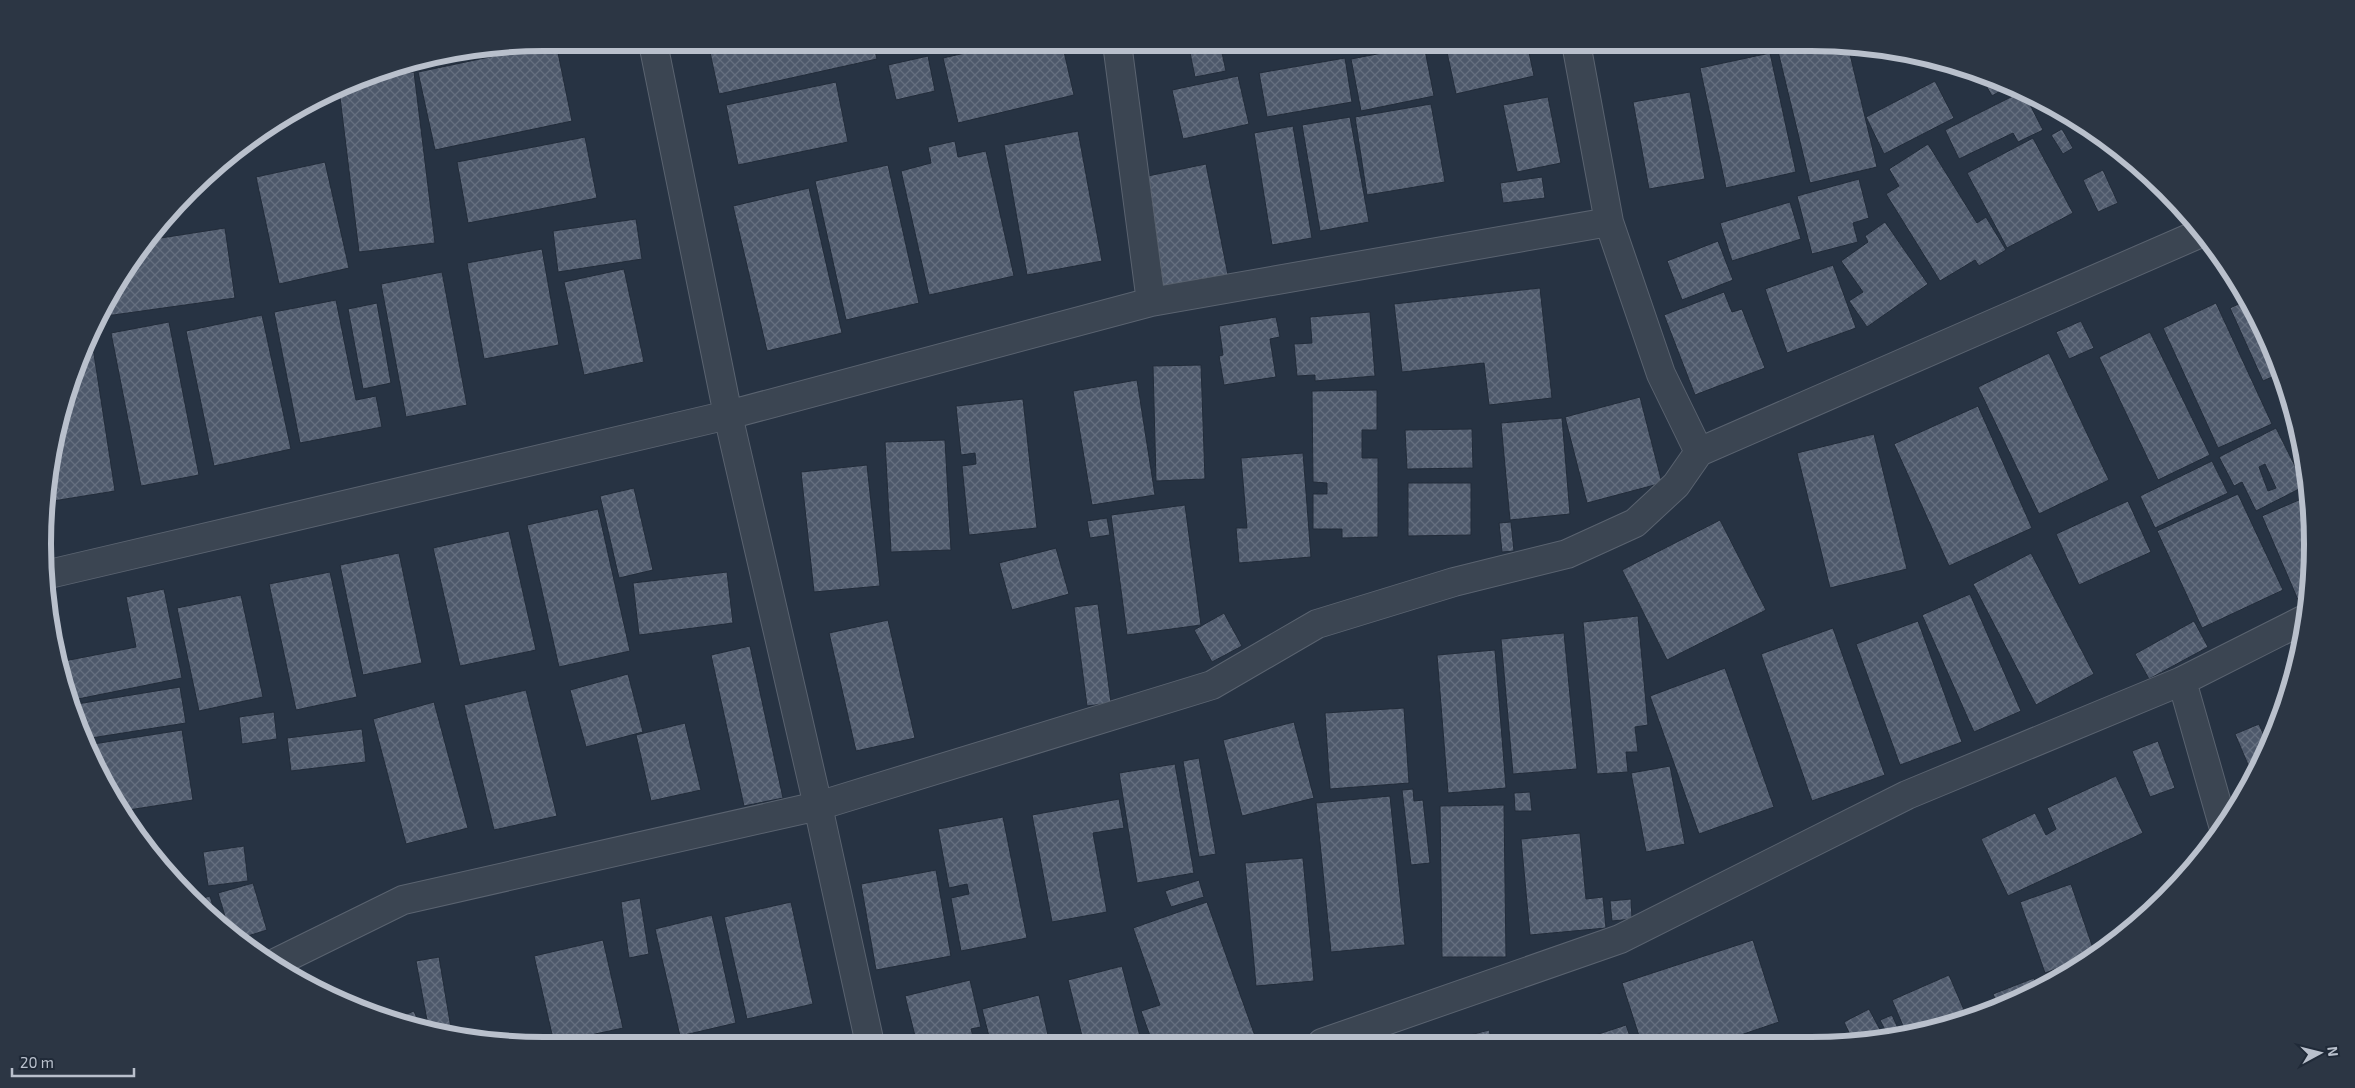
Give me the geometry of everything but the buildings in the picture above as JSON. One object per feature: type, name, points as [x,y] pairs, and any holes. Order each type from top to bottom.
[{"type":"street","points":[[655,51],[728,415],[818,806],[868,1037]]},
{"type":"street","points":[[1118,51],[1151,302]]},
{"type":"street","points":[[1578,51],[1609,222],[1661,374],[1699,452]]},
{"type":"street","points":[[52,573],[728,415],[1151,302],[1609,222]]},
{"type":"street","points":[[280,960],[403,900],[818,806],[1212,685],[1317,624],[1373,605],[1454,582],[1567,554],[1635,523],[1676,484],[1699,452],[2195,236]]},
{"type":"street","points":[[1339,1037],[1620,939],[1907,795],[2182,681],[2297,623]]},
{"type":"street","points":[[2182,681],[2221,818]]}]
